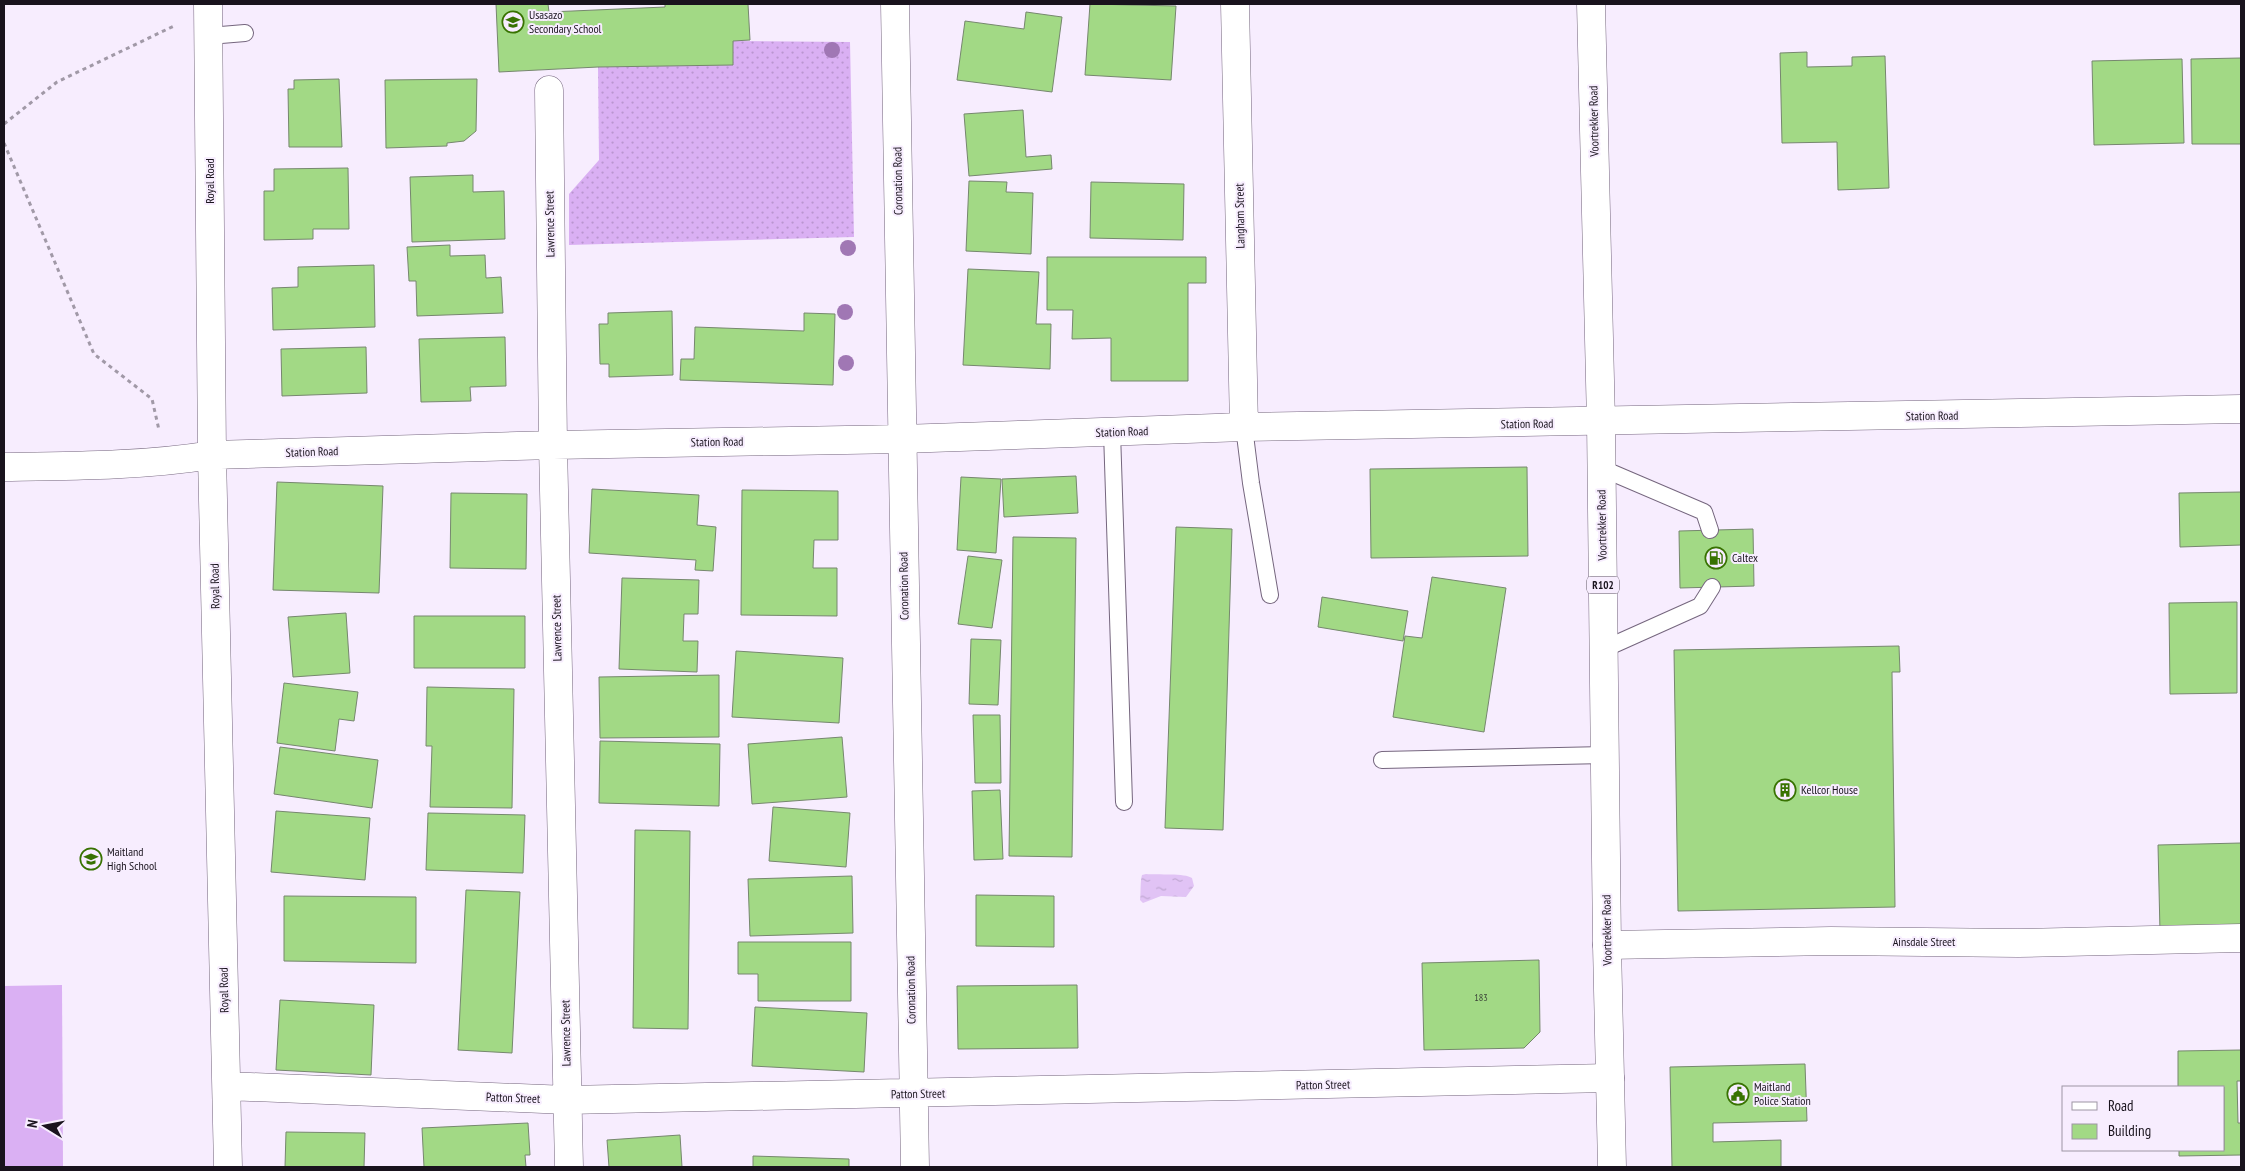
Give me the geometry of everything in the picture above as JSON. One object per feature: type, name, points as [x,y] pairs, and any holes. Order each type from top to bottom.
[{"type":"street","name":"Coronation Road","points":[[895,4],[915,1167]]},
{"type":"street","name":"Langham Street","points":[[1235,4],[1244,427]]},
{"type":"street","name":"Voortrekker Road","points":[[1591,4],[1602,468],[1607,945],[1612,1167]]},
{"type":"street","name":"Royal Road","points":[[208,17],[212,454],[228,1167]]},
{"type":"street","name":"Lawrence Street","points":[[548,90],[553,444],[569,1167]]},
{"type":"street","name":"Station Road","points":[[4,467],[124,465],[166,462],[212,454],[553,444],[902,439],[1244,427],[2241,409]]},
{"type":"street","name":"Ainsdale Street","points":[[1607,945],[1831,942],[2018,943],[2241,938]]},
{"type":"street","name":"Patton Street","points":[[226,1086],[567,1100],[1610,1078]]},
{"type":"lane","points":[[208,17],[245,33]]},
{"type":"lane","points":[[1244,427],[1251,483],[1270,595]]},
{"type":"lane","points":[[1112,432],[1124,802]]},
{"type":"lane","points":[[1602,468],[1704,512],[1710,530]]},
{"type":"lane","points":[[1604,649],[1700,606],[1712,587]]},
{"type":"lane","points":[[1382,760],[1605,755]]},
{"type":"path","points":[[4,124],[57,82],[208,17]]},
{"type":"path","points":[[4,143],[94,354],[152,399],[166,462]]},
{"type":"shaded area","points":[[733,41],[850,42],[854,237],[569,245],[569,194],[599,160],[598,67],[733,65]]},
{"type":"shaded area","points":[[62,985],[63,1167],[4,1167],[4,986]]},
{"type":"water","points":[[1142,875],[1189,876],[1192,878],[1194,886],[1186,897],[1161,896],[1143,903],[1140,900],[1141,881]]},
{"type":"building","points":[[496,4],[548,4],[549,12],[665,7],[665,4],[748,4],[750,40],[733,41],[733,65],[598,67],[499,72]]},
{"type":"building","points":[[1090,4],[1176,6],[1171,80],[1085,75]]},
{"type":"building","points":[[1026,12],[1062,17],[1052,92],[957,80],[965,21],[1024,29]]},
{"type":"building","points":[[1807,52],[1807,67],[1852,66],[1852,57],[1885,56],[1889,188],[1838,190],[1837,142],[1782,143],[1780,53]]},
{"type":"building","points":[[2241,58],[2241,144],[2192,144],[2191,59]]},
{"type":"building","points":[[2182,59],[2184,143],[2094,145],[2092,61]]},
{"type":"building","points":[[339,79],[342,147],[289,147],[288,89],[294,89],[294,80]]},
{"type":"building","points":[[477,79],[476,131],[464,141],[447,143],[447,146],[386,148],[385,80]]},
{"type":"building","points":[[1023,110],[1026,157],[1051,155],[1052,169],[969,176],[964,114]]},
{"type":"building","points":[[348,168],[349,229],[313,229],[313,239],[264,240],[264,191],[274,191],[274,169]]},
{"type":"building","points":[[473,175],[473,192],[504,191],[505,239],[412,242],[410,177]]},
{"type":"building","points":[[969,181],[1007,182],[1006,192],[1033,193],[1031,254],[966,251]]},
{"type":"building","points":[[1091,182],[1184,184],[1183,240],[1090,238]]},
{"type":"building","points":[[450,245],[450,256],[485,255],[486,278],[501,277],[503,313],[417,316],[416,281],[409,281],[407,247]]},
{"type":"building","points":[[1047,257],[1206,257],[1206,283],[1188,283],[1188,381],[1111,381],[1111,338],[1072,339],[1073,310],[1047,310]]},
{"type":"building","points":[[374,265],[375,327],[273,330],[272,288],[298,287],[298,267]]},
{"type":"building","points":[[968,269],[1039,272],[1036,324],[1051,324],[1050,369],[963,365]]},
{"type":"building","points":[[672,311],[673,375],[609,377],[609,364],[600,364],[599,324],[608,324],[608,313]]},
{"type":"building","points":[[804,313],[835,314],[833,385],[680,380],[681,359],[694,359],[695,327],[804,331]]},
{"type":"building","points":[[505,337],[506,386],[470,387],[471,401],[421,402],[419,339]]},
{"type":"building","points":[[366,347],[367,393],[282,396],[281,349]]},
{"type":"building","points":[[1527,467],[1528,556],[1371,558],[1370,469]]},
{"type":"building","points":[[1076,476],[1078,513],[1004,517],[1002,479]]},
{"type":"building","points":[[961,477],[1001,479],[996,553],[957,550]]},
{"type":"building","points":[[277,482],[383,486],[379,593],[273,590]]},
{"type":"building","points":[[592,489],[699,495],[697,525],[716,527],[713,571],[695,570],[696,560],[589,553]]},
{"type":"building","points":[[742,490],[838,491],[838,540],[814,540],[813,568],[837,568],[837,616],[741,615]]},
{"type":"building","points":[[2241,492],[2241,545],[2180,547],[2179,493]]},
{"type":"building","points":[[451,493],[527,494],[526,569],[450,568]]},
{"type":"building","points":[[1176,527],[1232,529],[1223,830],[1165,828]]},
{"type":"building","name":"Caltex","points":[[1753,529],[1754,586],[1680,588],[1679,531]]},
{"type":"building","points":[[1013,537],[1076,538],[1072,857],[1009,856]]},
{"type":"building","points":[[968,556],[1002,560],[992,628],[958,624]]},
{"type":"building","points":[[1432,577],[1506,588],[1484,732],[1393,717],[1405,636],[1422,638]]},
{"type":"building","points":[[622,578],[699,580],[698,614],[684,614],[683,641],[698,641],[697,672],[619,669]]},
{"type":"building","points":[[1322,597],[1408,611],[1403,641],[1318,627]]},
{"type":"building","points":[[2237,602],[2237,693],[2170,694],[2169,603]]},
{"type":"building","points":[[346,613],[350,673],[293,677],[288,617]]},
{"type":"building","points":[[414,616],[525,616],[525,668],[414,668]]},
{"type":"building","points":[[971,639],[1001,640],[998,705],[969,704]]},
{"type":"building","name":"Kellcor House","points":[[1899,646],[1900,672],[1892,672],[1895,907],[1678,911],[1674,650]]},
{"type":"building","points":[[736,651],[843,658],[839,723],[732,717]]},
{"type":"building","points":[[719,675],[719,737],[600,738],[599,677]]},
{"type":"building","points":[[284,683],[358,692],[354,721],[339,719],[335,751],[277,743]]},
{"type":"building","points":[[427,687],[514,689],[512,808],[430,807],[432,746],[426,746]]},
{"type":"building","points":[[973,715],[1000,715],[1001,783],[975,783]]},
{"type":"building","points":[[842,737],[847,797],[752,804],[748,744]]},
{"type":"building","points":[[600,741],[720,744],[719,806],[599,803]]},
{"type":"building","points":[[280,747],[378,760],[372,808],[274,794]]},
{"type":"building","points":[[1000,790],[1003,859],[974,860],[972,791]]},
{"type":"building","points":[[773,807],[850,813],[846,867],[769,861]]},
{"type":"building","points":[[276,811],[370,818],[365,880],[271,872]]},
{"type":"building","points":[[428,813],[525,815],[523,873],[426,870]]},
{"type":"building","points":[[635,830],[690,831],[688,1029],[633,1028]]},
{"type":"building","points":[[2241,843],[2241,931],[2160,932],[2158,845]]},
{"type":"building","points":[[852,876],[853,933],[750,936],[748,879]]},
{"type":"building","points":[[466,890],[520,892],[512,1053],[458,1050]]},
{"type":"building","points":[[976,895],[1054,896],[1054,947],[976,946]]},
{"type":"building","points":[[284,896],[416,897],[416,963],[284,961]]},
{"type":"building","points":[[738,942],[851,942],[851,1001],[758,1001],[758,974],[738,974]]},
{"type":"building","points":[[1539,960],[1540,1032],[1524,1048],[1424,1050],[1422,963]]},
{"type":"building","points":[[1077,985],[1078,1048],[958,1049],[957,986]]},
{"type":"building","points":[[280,1000],[374,1005],[371,1075],[276,1070]]},
{"type":"building","points":[[755,1007],[867,1013],[864,1072],[752,1066]]},
{"type":"building","points":[[2241,1050],[2241,1081],[2237,1081],[2238,1123],[2241,1123],[2241,1155],[2179,1156],[2179,1151],[2225,1151],[2225,1086],[2178,1086],[2178,1051]]},
{"type":"building","name":"Maitland Police Station","points":[[1805,1064],[1807,1121],[1713,1123],[1713,1142],[1781,1140],[1781,1167],[1672,1167],[1670,1067]]},
{"type":"building","points":[[528,1123],[530,1155],[525,1155],[526,1167],[424,1167],[422,1128]]},
{"type":"building","points":[[286,1132],[365,1133],[364,1167],[285,1167]]},
{"type":"building","points":[[680,1135],[682,1167],[609,1167],[607,1140]]},
{"type":"building","points":[[753,1156],[849,1159],[849,1167],[753,1167]]},
{"type":"place","name":"Usasazo Secondary School","points":[[513,22]]},
{"type":"place","name":"Caltex","points":[[1716,558]]},
{"type":"place","name":"Kellcor House","points":[[1785,790]]},
{"type":"place","name":"Maitland High School","points":[[91,859]]},
{"type":"place","name":"Maitland Police Station","points":[[1738,1094]]}]
